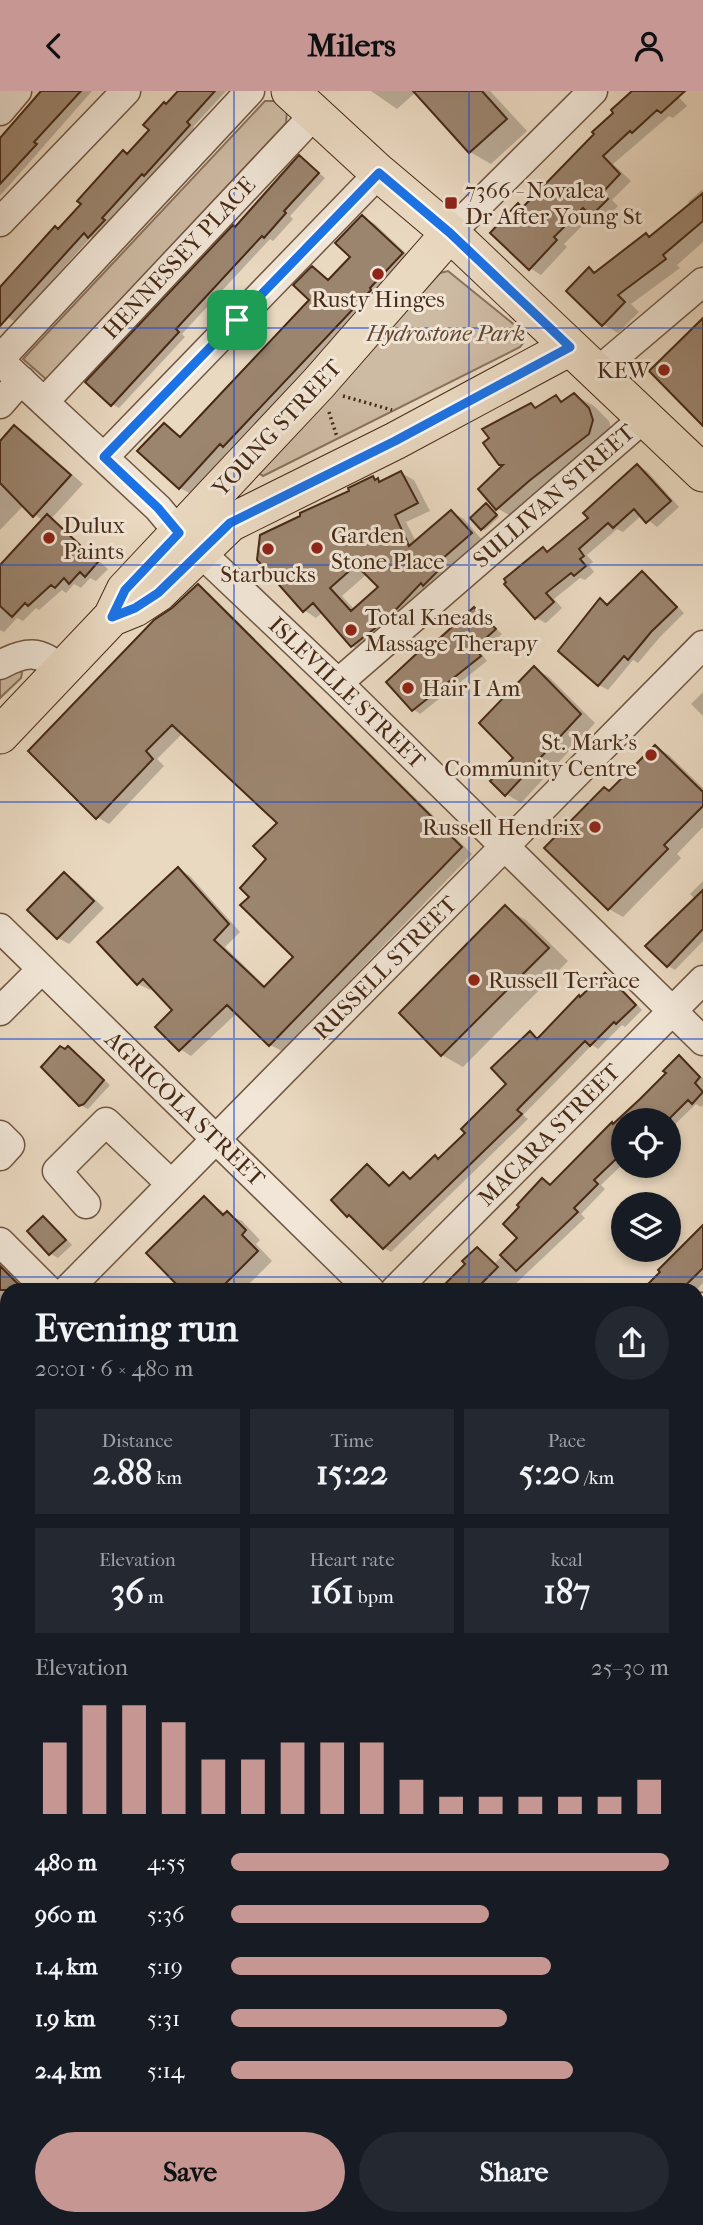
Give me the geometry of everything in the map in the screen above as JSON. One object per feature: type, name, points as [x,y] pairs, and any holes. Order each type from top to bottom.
[{"type":"main road","points":[[302,103],[450,233],[703,473]]},
{"type":"main road","name":"YOUNG STREET","points":[[0,735],[112,617],[125,590],[189,542],[326,391],[450,233]]},
{"type":"main road","points":[[189,542],[395,441],[570,347]]},
{"type":"street","points":[[0,111],[17,91]]},
{"type":"street","points":[[0,222],[126,91]]},
{"type":"street","points":[[0,360],[250,91]]},
{"type":"street","name":"YOUNG STREET","points":[[450,233],[593,91]]},
{"type":"street","name":"HENNESSEY PLACE","points":[[44,402],[302,103]]},
{"type":"street","points":[[104,457],[379,173]]},
{"type":"street","points":[[597,372],[703,282]]},
{"type":"street","name":"ISLEVILLE STREET","points":[[0,360],[158,508],[189,542],[338,683],[703,1041]]},
{"type":"street","points":[[0,404],[22,380]]},
{"type":"street","name":"SULLIVAN STREET","points":[[338,683],[644,418]]},
{"type":"street","name":"RUSSELL STREET","points":[[74,1283],[703,645]]},
{"type":"street","points":[[0,665],[12,658],[31,653],[51,659],[62,671]]},
{"type":"street","name":"AGRICOLA STREET","points":[[0,928],[363,1283]]},
{"type":"street","points":[[0,1011],[42,969]]},
{"type":"street","name":"MACARA STREET","points":[[402,1283],[703,979]]},
{"type":"street","points":[[86,1204],[57,1171],[107,1122],[171,1184]]},
{"type":"street","points":[[0,1135],[10,1145],[0,1156]]},
{"type":"street","points":[[0,1242],[41,1283]]},
{"type":"path","points":[[326,391],[394,411]]},
{"type":"path","points":[[326,391],[337,437]]},
{"type":"green space","points":[[265,101],[277,101],[287,110],[286,123],[47,380],[23,359]]},
{"type":"green space","name":"Hydrostone Park","points":[[448,271],[522,331],[524,342],[520,347],[263,476],[256,471],[440,273]]},
{"type":"green space","points":[[19,668],[21,678],[0,698],[0,675]]},
{"type":"building","points":[[41,91],[81,91],[0,184],[0,138]]},
{"type":"building","points":[[178,91],[215,91],[187,122],[190,125],[102,218],[105,220],[88,238],[84,233],[0,326],[0,287],[55,226],[58,229],[81,204],[77,201],[123,150],[127,154],[149,130],[143,125]]},
{"type":"building","points":[[413,91],[482,91],[507,119],[469,153]]},
{"type":"building","points":[[632,91],[685,91],[661,113],[657,110],[632,133],[630,131],[603,156],[620,174],[602,193],[608,199],[591,216],[583,208],[554,237],[557,240],[529,270],[490,233],[518,203],[522,208],[594,134],[592,132],[613,113],[611,110]]},
{"type":"building","points":[[299,155],[319,173],[284,211],[286,213],[264,238],[262,236],[176,329],[179,332],[111,406],[85,382],[233,225],[235,227]]},
{"type":"building","points":[[703,193],[703,221],[663,255],[666,259],[618,295],[625,302],[602,326],[566,291],[589,267],[594,273],[646,233],[649,237]]},
{"type":"building","points":[[362,215],[403,253],[223,447],[220,444],[179,489],[137,451],[164,423],[180,437],[309,300],[293,285],[312,266],[328,280],[350,257],[335,243]]},
{"type":"building","points":[[703,318],[703,426],[649,371]]},
{"type":"building","points":[[574,393],[589,408],[593,420],[589,434],[496,510],[478,489],[503,465],[499,465],[483,443],[489,438],[482,429],[531,403],[535,408],[556,395],[561,402]]},
{"type":"building","points":[[14,425],[71,475],[33,517],[0,483],[0,441]]},
{"type":"building","points":[[637,464],[671,501],[646,523],[634,509],[613,528],[608,523],[579,549],[584,556],[580,559],[586,566],[574,576],[571,573],[546,593],[554,602],[535,619],[504,584],[504,579],[543,547],[547,552],[588,518],[583,513]]},
{"type":"building","points":[[401,471],[418,503],[395,515],[409,546],[451,510],[472,533],[434,566],[438,571],[423,586],[421,583],[387,619],[351,647],[313,603],[303,612],[257,560],[260,535],[349,491],[348,488],[373,476],[375,480],[378,478],[379,482]],"holes":[[[356,565],[378,587],[351,611],[330,588]]]},
{"type":"building","points":[[486,503],[497,515],[481,530],[470,518]]},
{"type":"building","name":"Dulux Paints","points":[[47,514],[98,562],[85,577],[80,572],[69,584],[64,578],[55,588],[51,585],[28,606],[25,603],[12,617],[0,606],[0,565]]},
{"type":"building","points":[[642,571],[677,607],[651,632],[628,660],[624,656],[598,686],[558,651],[600,598],[607,605]]},
{"type":"building","points":[[198,584],[462,847],[269,1046],[227,1005],[179,1051],[155,1027],[172,1010],[143,979],[137,985],[97,942],[178,867],[229,924],[214,940],[264,987],[293,957],[240,905],[249,897],[240,888],[266,859],[253,846],[277,823],[172,725],[146,751],[153,759],[96,819],[28,751],[154,620],[172,608]]},
{"type":"building","points":[[474,607],[496,629],[475,648],[481,656],[412,711],[386,682],[427,644],[430,647]]},
{"type":"building","points":[[534,666],[581,714],[505,796],[490,781],[513,758],[479,723]]},
{"type":"building","points":[[655,745],[703,792],[703,806],[664,845],[668,849],[608,910],[544,848],[604,787],[609,791]]},
{"type":"building","points":[[64,872],[94,901],[57,939],[27,910]]},
{"type":"building","points":[[703,890],[703,929],[667,967],[645,946]]},
{"type":"building","name":"Russell Terrace","points":[[505,905],[549,948],[441,1056],[399,1013]]},
{"type":"building","points":[[605,973],[636,1005],[590,1046],[585,1041],[517,1110],[522,1114],[383,1249],[331,1200],[367,1164],[389,1186],[403,1172],[410,1179],[435,1155],[438,1159],[465,1133],[461,1129],[506,1084],[491,1068],[530,1031],[537,1039],[579,995],[580,997]]},
{"type":"building","points":[[60,1046],[65,1049],[68,1046],[104,1080],[84,1104],[79,1106],[41,1067]]},
{"type":"building","points":[[679,1055],[700,1077],[695,1083],[703,1092],[692,1104],[688,1100],[680,1108],[630,1108],[666,1073],[663,1071]]},
{"type":"building","points":[[611,1123],[611,1164],[594,1180],[598,1184],[574,1208],[578,1212],[516,1271],[500,1255],[517,1238],[503,1224],[542,1178],[550,1185]]},
{"type":"building","points":[[204,1196],[223,1215],[227,1211],[246,1230],[242,1235],[258,1251],[226,1283],[175,1283],[146,1253]]},
{"type":"building","points":[[43,1216],[66,1240],[49,1255],[27,1231]]},
{"type":"building","points":[[703,1225],[703,1268],[688,1283],[649,1283],[660,1272],[658,1270],[666,1262],[681,1262],[681,1247]]},
{"type":"building","points":[[477,1247],[498,1267],[482,1283],[446,1283],[465,1264],[462,1261]]},
{"type":"building","points":[[0,1266],[17,1283],[0,1283]]},
{"type":"place","name":"7366 - Novalea Dr After Young St","points":[[451,203]]},
{"type":"place","name":"Rusty Hinges","points":[[378,274]]},
{"type":"place","name":"KEW","points":[[664,370]]},
{"type":"place","name":"Dulux Paints","points":[[49,538]]},
{"type":"place","name":"Garden Stone Place","points":[[317,548]]},
{"type":"place","name":"Starbucks","points":[[268,549]]},
{"type":"place","name":"Total Kneads Massage Therapy","points":[[351,630]]},
{"type":"place","name":"Hair I Am","points":[[408,688]]},
{"type":"place","name":"St. Mark's Community Centre","points":[[651,755]]},
{"type":"place","name":"Russell Hendrix","points":[[595,827]]},
{"type":"place","name":"Russell Terrace","points":[[474,980]]},
{"type":"route","points":[[379,173],[450,233],[570,347],[395,441],[230,523],[158,593],[135,608],[112,617],[125,590],[179,533],[158,508],[104,457],[237,320],[379,173]]}]
